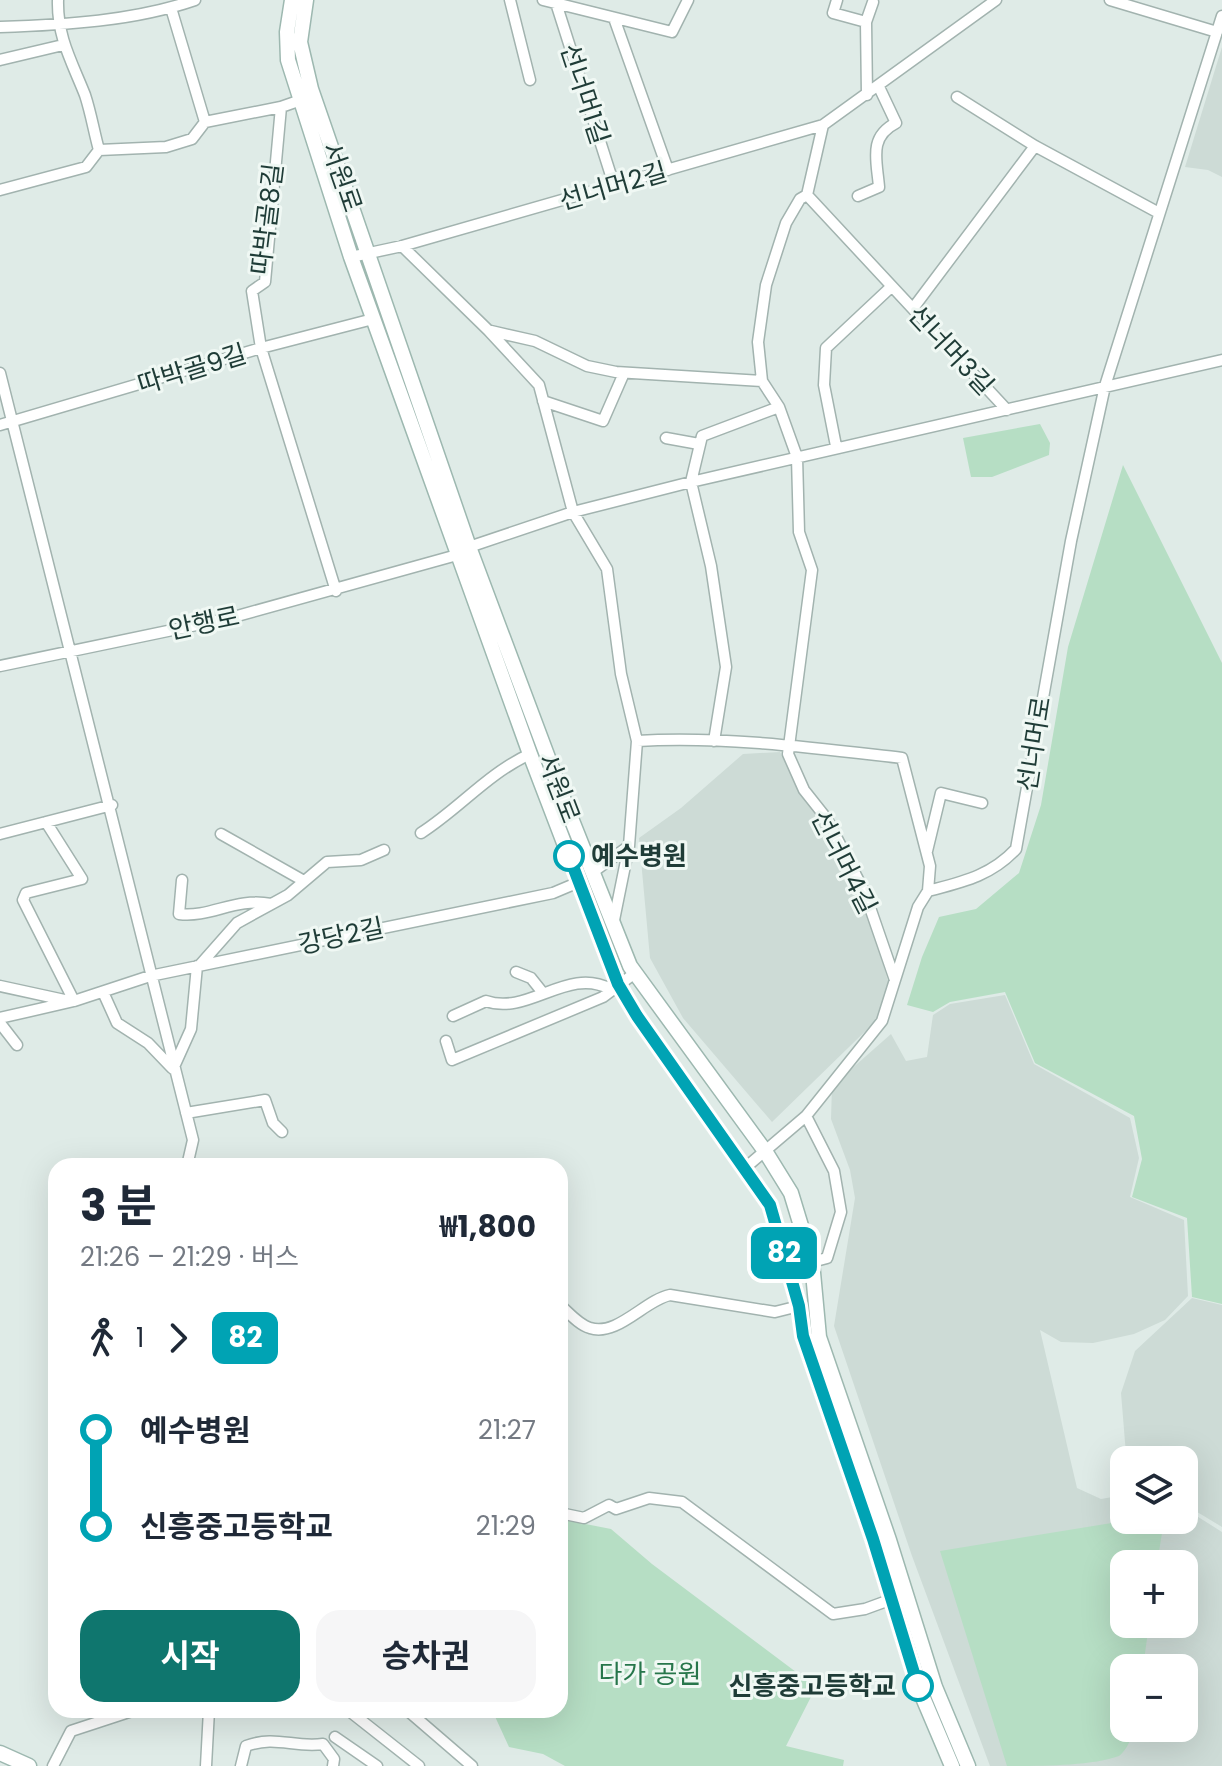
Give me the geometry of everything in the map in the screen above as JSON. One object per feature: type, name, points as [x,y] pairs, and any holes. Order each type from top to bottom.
[{"type":"street","points":[[58,0],[57,26],[85,97],[99,150]]},
{"type":"street","points":[[0,27],[57,26],[171,8],[195,0]]},
{"type":"street","name":"서원로","points":[[292,0],[287,32],[288,60],[351,257],[463,551],[635,973],[765,1151],[791,1193],[812,1262],[819,1337],[899,1596],[918,1686],[952,1766]]},
{"type":"street","name":"서원로","points":[[306,0],[300,42],[303,61],[369,252],[530,754],[600,930],[614,986],[770,1205],[799,1306],[803,1336],[899,1596],[968,1766]]},
{"type":"street","name":"선너머1길","points":[[510,0],[530,80]]},
{"type":"street","name":"선너머1길","points":[[543,0],[672,32],[688,0]]},
{"type":"street","points":[[837,0],[833,13],[866,22]]},
{"type":"street","name":"선너머2길","points":[[351,257],[402,246],[823,125],[996,0]]},
{"type":"street","points":[[1110,0],[1217,32]]},
{"type":"street","points":[[867,95],[866,22],[873,2]]},
{"type":"street","name":"선너머1길","points":[[556,3],[614,185]]},
{"type":"street","points":[[171,8],[205,122]]},
{"type":"street","name":"선너머로","points":[[928,891],[974,879],[1000,867],[1016,849],[1071,541],[1105,386],[1222,16]]},
{"type":"street","name":"선너머1길","points":[[614,18],[668,170]]},
{"type":"street","points":[[0,60],[63,45]]},
{"type":"street","points":[[858,196],[879,187],[875,144],[884,129],[896,123],[879,87]]},
{"type":"street","points":[[957,97],[1035,146],[1159,213]]},
{"type":"street","points":[[99,150],[166,147],[192,139],[205,122],[301,100]]},
{"type":"street","name":"따박골8길","points":[[261,348],[252,291],[265,282],[281,107]]},
{"type":"street","points":[[797,457],[779,407],[762,381],[759,318],[786,223],[800,199],[807,195],[823,125]]},
{"type":"street","points":[[914,307],[1035,146]]},
{"type":"street","points":[[0,190],[86,167],[99,150]]},
{"type":"street","points":[[807,195],[890,288]]},
{"type":"street","points":[[402,246],[539,385],[573,512],[607,569],[627,699],[637,741],[629,846],[615,924],[600,930]]},
{"type":"street","name":"선너머3길","points":[[836,446],[824,385],[826,348],[890,288],[914,307],[1007,410]]},
{"type":"street","name":"따박골9길","points":[[0,425],[261,348],[373,319]]},
{"type":"street","points":[[489,331],[535,341],[587,366],[624,373],[762,381]]},
{"type":"street","points":[[261,348],[336,591]]},
{"type":"street","name":"선너머3길","points":[[463,551],[573,512],[691,482],[836,446],[1222,360]]},
{"type":"street","points":[[0,373],[112,805],[150,976],[193,1140],[189,1158]]},
{"type":"street","points":[[543,401],[603,421],[624,373]]},
{"type":"street","points":[[714,741],[726,667],[704,537],[691,482],[702,436],[779,407]]},
{"type":"street","points":[[666,438],[699,444]]},
{"type":"street","name":"선너머4길","points":[[797,457],[799,532],[812,570],[788,754],[804,790],[827,819],[865,893],[896,982]]},
{"type":"street","name":"안행로","points":[[0,666],[230,618],[336,591],[463,551]]},
{"type":"street","points":[[637,741],[788,745],[902,758],[927,854],[928,891],[918,907],[882,1021],[806,1116],[745,1168]]},
{"type":"street","points":[[421,833],[449,815],[502,767],[530,754]]},
{"type":"street","points":[[927,854],[941,793],[982,803]]},
{"type":"street","points":[[0,834],[112,805]]},
{"type":"street","points":[[46,822],[82,879],[26,893],[23,900],[72,1001]]},
{"type":"street","points":[[221,834],[304,881]]},
{"type":"street","points":[[593,872],[629,846]]},
{"type":"street","points":[[173,1069],[191,1029],[198,966],[237,923],[271,904],[327,862],[361,860],[384,850]]},
{"type":"street","points":[[182,880],[179,914],[195,916],[222,905],[255,901],[271,904]]},
{"type":"street","name":"강당2길","points":[[17,1045],[0,1021],[150,976],[553,893],[579,882]]},
{"type":"street","points":[[516,972],[531,978],[543,993]]},
{"type":"street","points":[[446,1041],[452,1060],[603,997],[635,973]]},
{"type":"street","points":[[453,1016],[486,1001],[503,1007],[594,980],[614,986]]},
{"type":"street","points":[[0,986],[72,1001]]},
{"type":"street","points":[[103,992],[117,1023],[148,1043],[173,1069]]},
{"type":"street","points":[[186,1113],[265,1100],[273,1123],[282,1132]]},
{"type":"street","points":[[806,1116],[834,1171],[841,1212],[827,1258],[812,1262]]},
{"type":"street","points":[[568,1311],[590,1328],[607,1328],[657,1298],[670,1295],[775,1312],[799,1306]]},
{"type":"street","points":[[568,1515],[584,1518],[609,1505],[616,1509],[649,1498],[682,1502],[833,1614],[899,1596]]},
{"type":"street","points":[[53,1766],[71,1731],[111,1718]]},
{"type":"street","points":[[206,1766],[209,1718]]},
{"type":"street","points":[[358,1718],[419,1766]]},
{"type":"street","points":[[416,1718],[472,1766]]},
{"type":"street","points":[[335,1737],[377,1766]]},
{"type":"street","points":[[241,1766],[246,1746],[266,1738],[307,1746],[323,1744],[334,1759],[333,1766]]},
{"type":"street","points":[[0,1753],[29,1766]]},
{"type":"shaded area","points":[[1222,47],[1222,177],[1208,170],[1185,167]]},
{"type":"shaded area","points":[[780,752],[840,853],[871,925],[889,984],[885,1012],[772,1122],[683,1018],[650,958],[639,838],[681,808],[743,754]]},
{"type":"shaded area","points":[[1005,995],[1034,1064],[1130,1118],[1139,1158],[1130,1197],[1184,1220],[1188,1296],[1165,1320],[1134,1334],[1093,1343],[1061,1342],[1040,1330],[1077,1488],[1101,1499],[1110,1497],[1110,1534],[1198,1534],[1198,1517],[1222,1532],[1222,1766],[990,1766],[912,1556],[834,1326],[855,1198],[850,1170],[831,1119],[832,1086],[891,1034],[906,1061],[927,1057],[933,1015],[950,1004]]},
{"type":"shaded area","points":[[1192,1298],[1222,1305],[1222,1527],[1198,1512],[1198,1446],[1125,1446],[1121,1393],[1135,1351]]},
{"type":"green space","points":[[1040,424],[1050,443],[1049,455],[992,477],[971,477],[963,438]]},
{"type":"green space","points":[[1123,465],[1222,663],[1222,1304],[1192,1297],[1187,1218],[1132,1197],[1142,1159],[1134,1116],[1035,1063],[1005,992],[950,1002],[933,1012],[907,1005],[939,917],[976,909],[1019,873],[1041,805],[1068,647]]},
{"type":"green space","name":"다가 공원","points":[[568,1521],[611,1529],[652,1564],[816,1687],[786,1746],[844,1760],[843,1766],[565,1766],[543,1754],[509,1747],[496,1718],[568,1718]]},
{"type":"green space","points":[[1110,1523],[1110,1534],[1162,1534],[1159,1550],[1110,1550],[1110,1638],[1147,1638],[1145,1654],[1110,1654],[1110,1742],[1129,1742],[1119,1756],[1065,1765],[1007,1766],[940,1551]]},
{"type":"bus line","name":"82","points":[[569,856],[600,930],[618,984],[637,1016],[678,1070],[770,1205],[799,1306],[803,1336],[873,1539],[918,1686]]},
{"type":"place","name":"예수병원","points":[[569,856]]},
{"type":"place","name":"신흥중고등학교","points":[[918,1686]]}]
